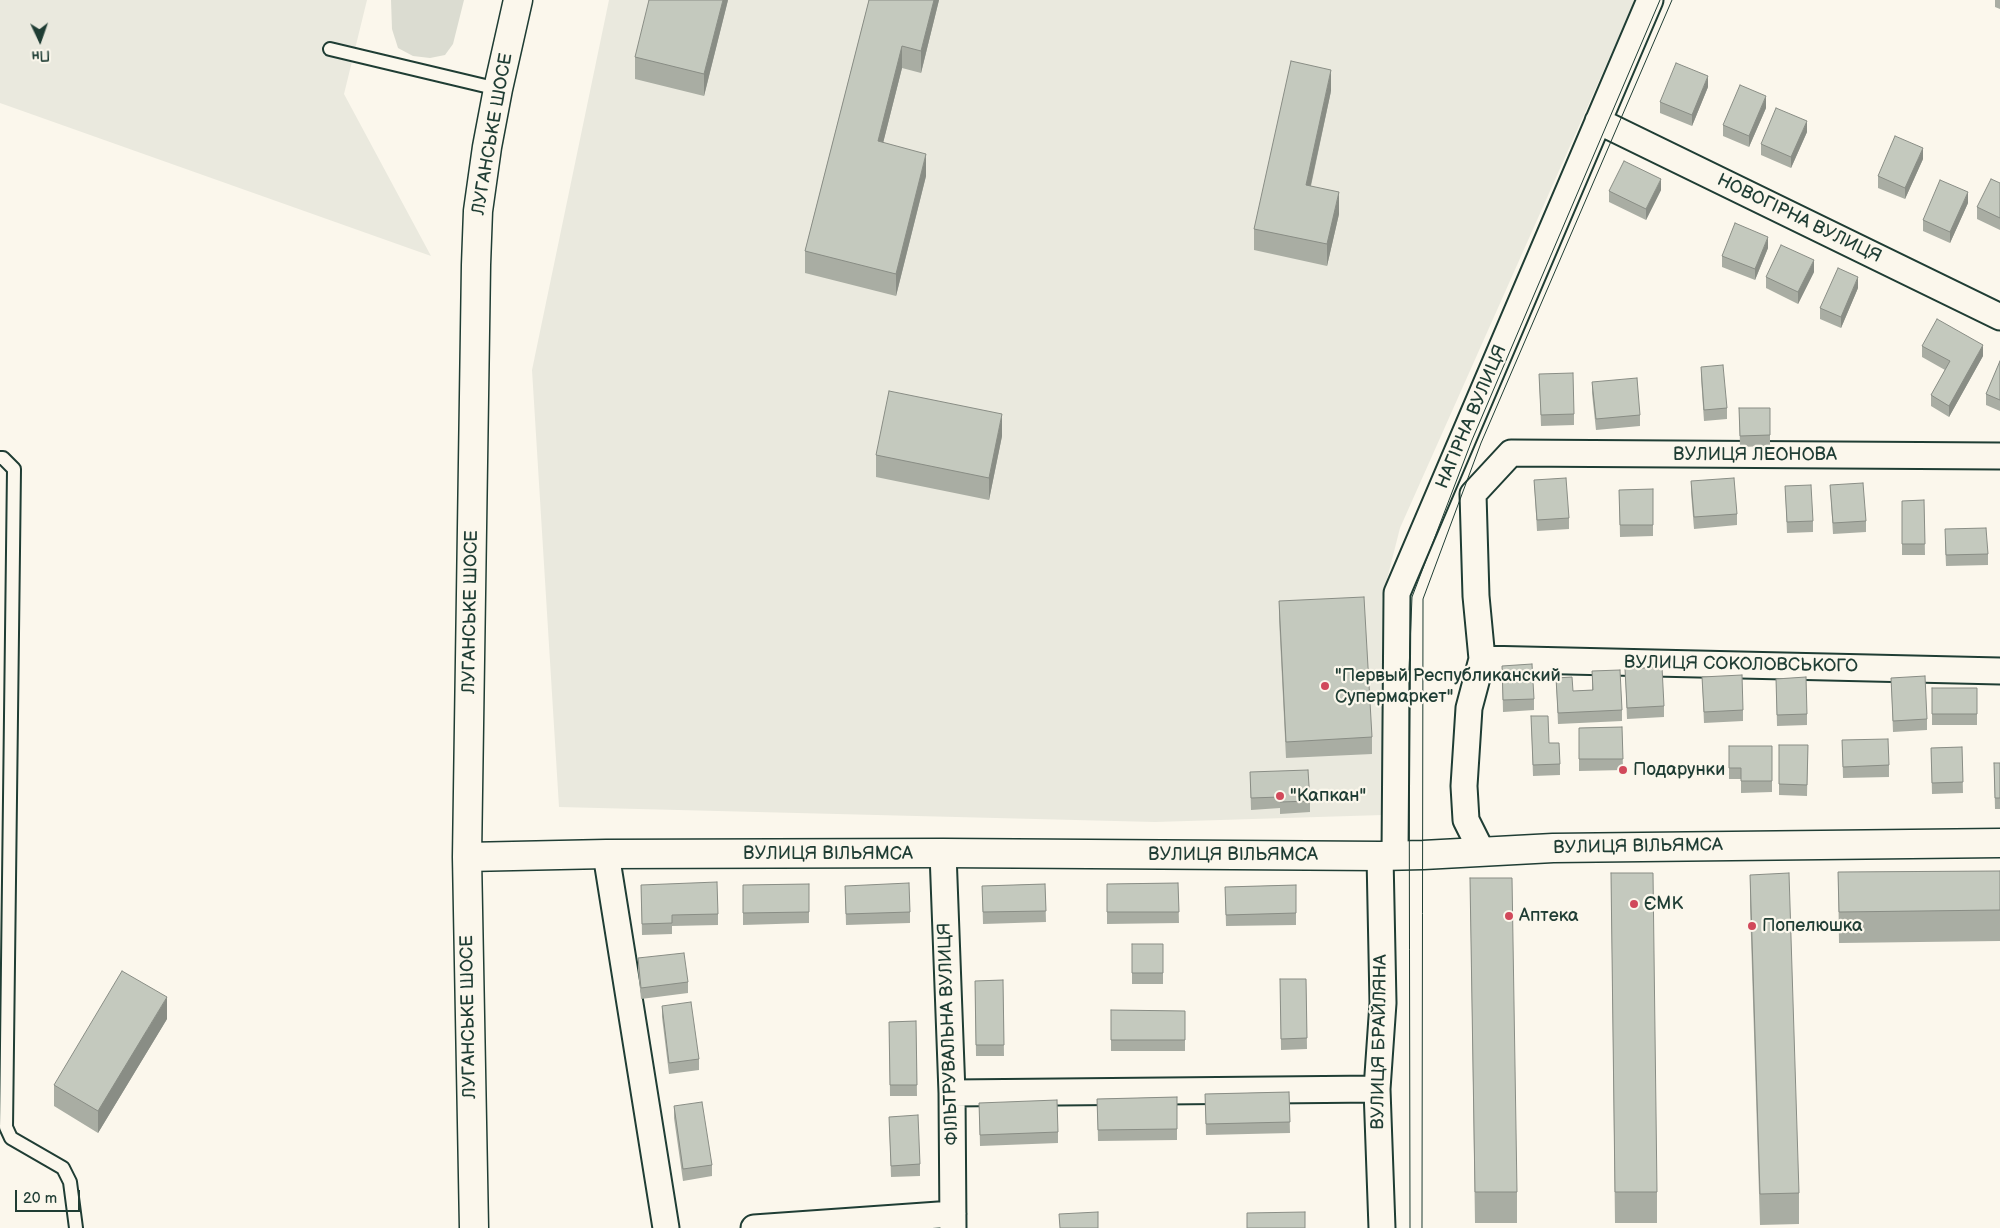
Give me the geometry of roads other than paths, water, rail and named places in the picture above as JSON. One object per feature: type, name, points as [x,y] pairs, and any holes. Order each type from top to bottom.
[{"type":"street","name":"ЛУГАНСЬКЕ ШОСЕ","points":[[474,1228],[466,857],[476,265],[478,211],[498,89],[518,0]]},
{"type":"street","name":"НАГІРНА ВУЛИЦЯ","points":[[1388,855],[1397,592],[1650,0]]},
{"type":"street","name":"НОВОГІРНА ВУЛИЦЯ","points":[[1598,122],[2000,317]]},
{"type":"street","name":"ВУЛИЦЯ ЛЕОНОВА","points":[[1482,659],[1476,596],[1473,494],[1511,453],[2000,456]]},
{"type":"street","name":"ВУЛИЦЯ СОКОЛОВСЬКОГО","points":[[1482,659],[2000,672]]},
{"type":"street","points":[[1482,659],[1469,708],[1464,786],[1466,820],[1482,852]]},
{"type":"street","name":"ВУЛИЦЯ ВІЛЬЯМСА","points":[[466,857],[606,854],[943,853],[1388,855],[1648,846],[2000,843]]},
{"type":"street","name":"ФІЛЬТРУВАЛЬНА ВУЛИЦЯ","points":[[754,1228],[953,1221],[952,1093],[943,853]]},
{"type":"street","points":[[606,854],[666,1228]]},
{"type":"street","name":"ВУЛИЦЯ БРАЙЛЯНА","points":[[1382,1228],[1378,1089],[1388,855]]},
{"type":"street","points":[[952,1093],[1378,1089]]},
{"type":"lane","points":[[330,49],[498,89]]},
{"type":"lane","points":[[0,458],[3,458],[14,469],[6,1127],[11,1138],[63,1168],[70,1182],[76,1228]]},
{"type":"tram line","points":[[1410,1228],[1409,670],[1412,597],[1472,440],[1660,0]]},
{"type":"tram line","points":[[1422,1228],[1423,599],[1481,443],[1672,0]]},
{"type":"place","name":"\"Первый Республиканский Супермаркет\"","points":[[1325,686]]},
{"type":"place","name":"Подарунки","points":[[1623,770]]},
{"type":"place","name":"\"Капкан\"","points":[[1280,796]]},
{"type":"place","name":"ЄМК","points":[[1634,904]]},
{"type":"place","name":"Аптека","points":[[1509,916]]},
{"type":"place","name":"Попелюшка","points":[[1752,926]]}]
